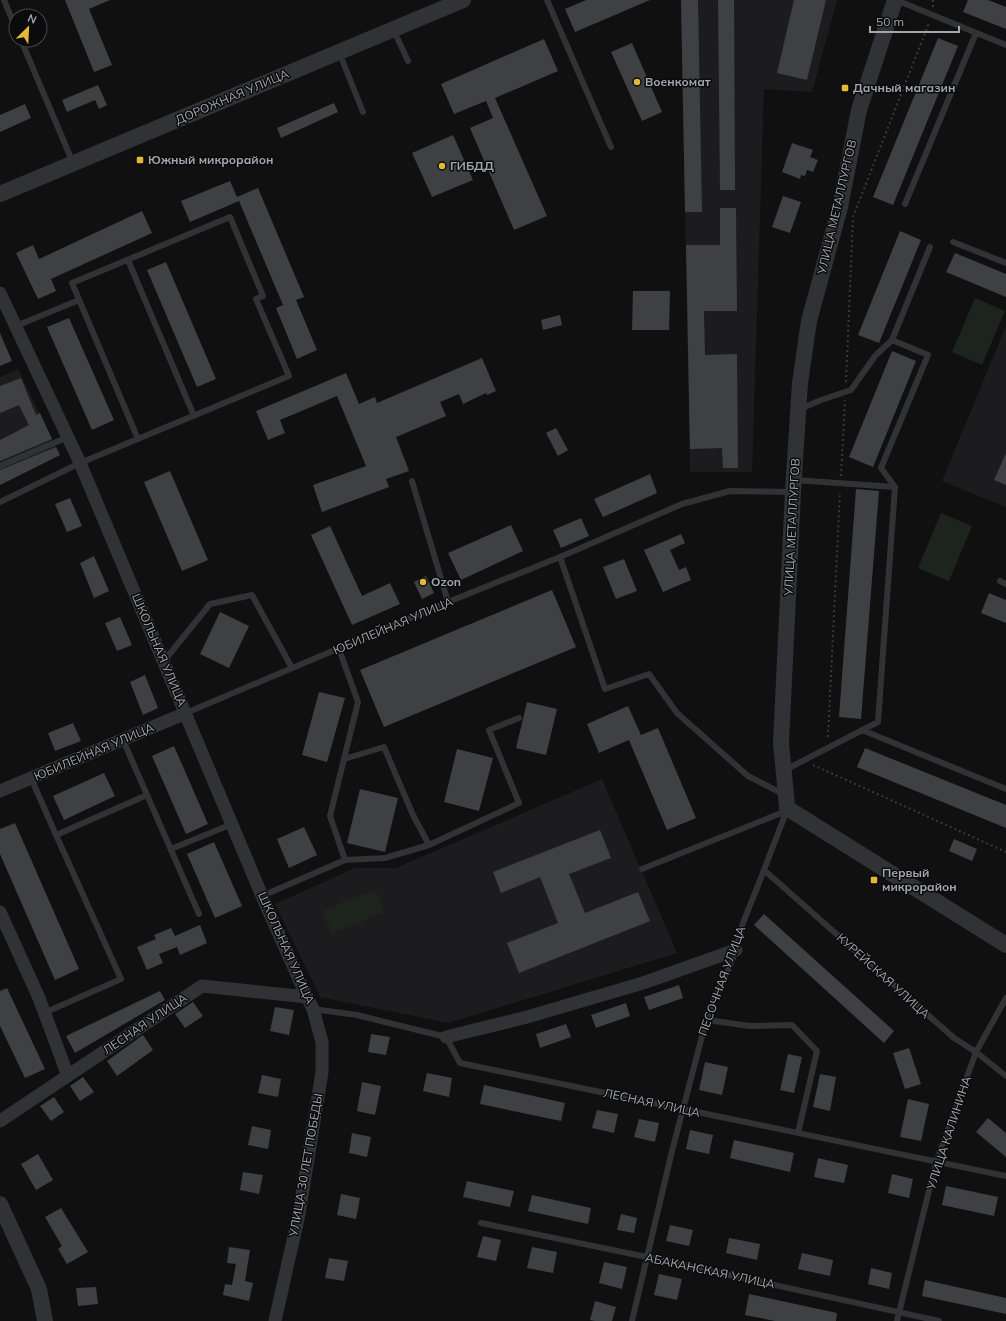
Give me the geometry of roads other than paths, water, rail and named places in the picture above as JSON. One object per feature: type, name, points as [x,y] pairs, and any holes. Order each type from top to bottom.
[{"type":"street","name":"УЛИЦА МЕТАЛЛУРГОВ","points":[[787,805],[781,743],[793,486],[800,383],[809,321],[840,207],[859,110],[895,0]]},
{"type":"street","name":"ДОРОЖНАЯ УЛИЦА","points":[[0,194],[458,1]]},
{"type":"street","name":"ШКОЛЬНАЯ УЛИЦА","points":[[0,293],[80,463],[262,896],[313,1009]]},
{"type":"street","name":"ЮБИЛЕЙНАЯ УЛИЦА","points":[[0,791],[186,713]]},
{"type":"street","points":[[787,805],[1006,945]]},
{"type":"street","points":[[0,912],[39,998],[68,1076]]},
{"type":"street","points":[[446,1037],[527,1017],[643,983],[736,950]]},
{"type":"street","name":"ЛЕСНАЯ УЛИЦА","points":[[0,1121],[202,986],[307,997]]},
{"type":"street","name":"УЛИЦА 30 ЛЕТ ПОБЕДЫ","points":[[275,1321],[299,1214],[322,1072],[322,1042],[313,1009]]},
{"type":"street","points":[[0,1204],[39,1289],[45,1321]]},
{"type":"lane","points":[[4,0],[8,9]]},
{"type":"lane","points":[[547,0],[610,147]]},
{"type":"lane","points":[[895,0],[1006,45]]},
{"type":"lane","points":[[394,29],[408,61]]},
{"type":"lane","points":[[905,204],[976,33]]},
{"type":"lane","points":[[24,48],[73,163]]},
{"type":"lane","points":[[339,52],[363,112]]},
{"type":"lane","points":[[0,502],[80,463],[194,416],[289,376],[256,299],[263,296],[230,217],[72,283],[138,439]]},
{"type":"lane","points":[[953,242],[1006,264]]},
{"type":"lane","points":[[798,410],[821,400],[851,390],[876,356],[892,340],[930,247]]},
{"type":"lane","points":[[128,260],[194,416]]},
{"type":"lane","points":[[16,326],[79,300]]},
{"type":"lane","points":[[783,771],[878,722],[895,487],[881,468],[928,354],[892,340]]},
{"type":"lane","points":[[0,466],[68,437]]},
{"type":"lane","points":[[412,481],[448,602]]},
{"type":"lane","name":"ЮБИЛЕЙНАЯ УЛИЦА","points":[[186,713],[448,602],[560,557],[682,504],[730,491],[793,486],[895,487]]},
{"type":"lane","points":[[560,557],[605,689],[649,674],[677,713],[736,766],[787,805],[642,868]]},
{"type":"lane","points":[[164,661],[210,604],[252,595],[292,668]]},
{"type":"lane","points":[[339,649],[358,702],[330,816],[345,860]]},
{"type":"lane","points":[[262,896],[345,860],[385,858],[430,845],[519,803],[489,730],[519,718]]},
{"type":"lane","points":[[862,730],[1006,789]]},
{"type":"lane","points":[[123,740],[199,914]]},
{"type":"lane","points":[[344,759],[384,747],[413,815],[430,845]]},
{"type":"lane","points":[[31,778],[121,979],[44,1013]]},
{"type":"lane","points":[[56,835],[147,795]]},
{"type":"lane","name":"ПЕСОЧНАЯ УЛИЦА","points":[[632,1321],[683,1109],[707,1020],[714,999],[736,950],[743,923],[787,805]]},
{"type":"lane","points":[[171,850],[232,824]]},
{"type":"lane","name":"КУРЕЙСКАЯ УЛИЦА","points":[[764,870],[954,1038],[976,1052],[1006,1076]]},
{"type":"lane","name":"УЛИЦА КАЛИНИНА","points":[[898,1321],[936,1162],[976,1052],[1006,998]]},
{"type":"lane","points":[[313,1009],[356,1015],[446,1037]]},
{"type":"lane","points":[[707,1020],[750,1026],[792,1026],[817,1051],[798,1133]]},
{"type":"lane","name":"ЛЕСНАЯ УЛИЦА","points":[[446,1037],[460,1063],[1006,1176]]},
{"type":"lane","name":"АБАКАНСКАЯ УЛИЦА","points":[[481,1223],[647,1257],[939,1321]]},
{"type":"place","name":"Военкомат","points":[[637,82]]},
{"type":"place","name":"Дачный магазин","points":[[845,88]]},
{"type":"place","name":"Южный микрорайон","points":[[140,160]]},
{"type":"place","name":"ГИБДД","points":[[442,166]]},
{"type":"place","name":"Ozon","points":[[423,582]]},
{"type":"place","name":"Первый микрорайон","points":[[874,880]]}]
